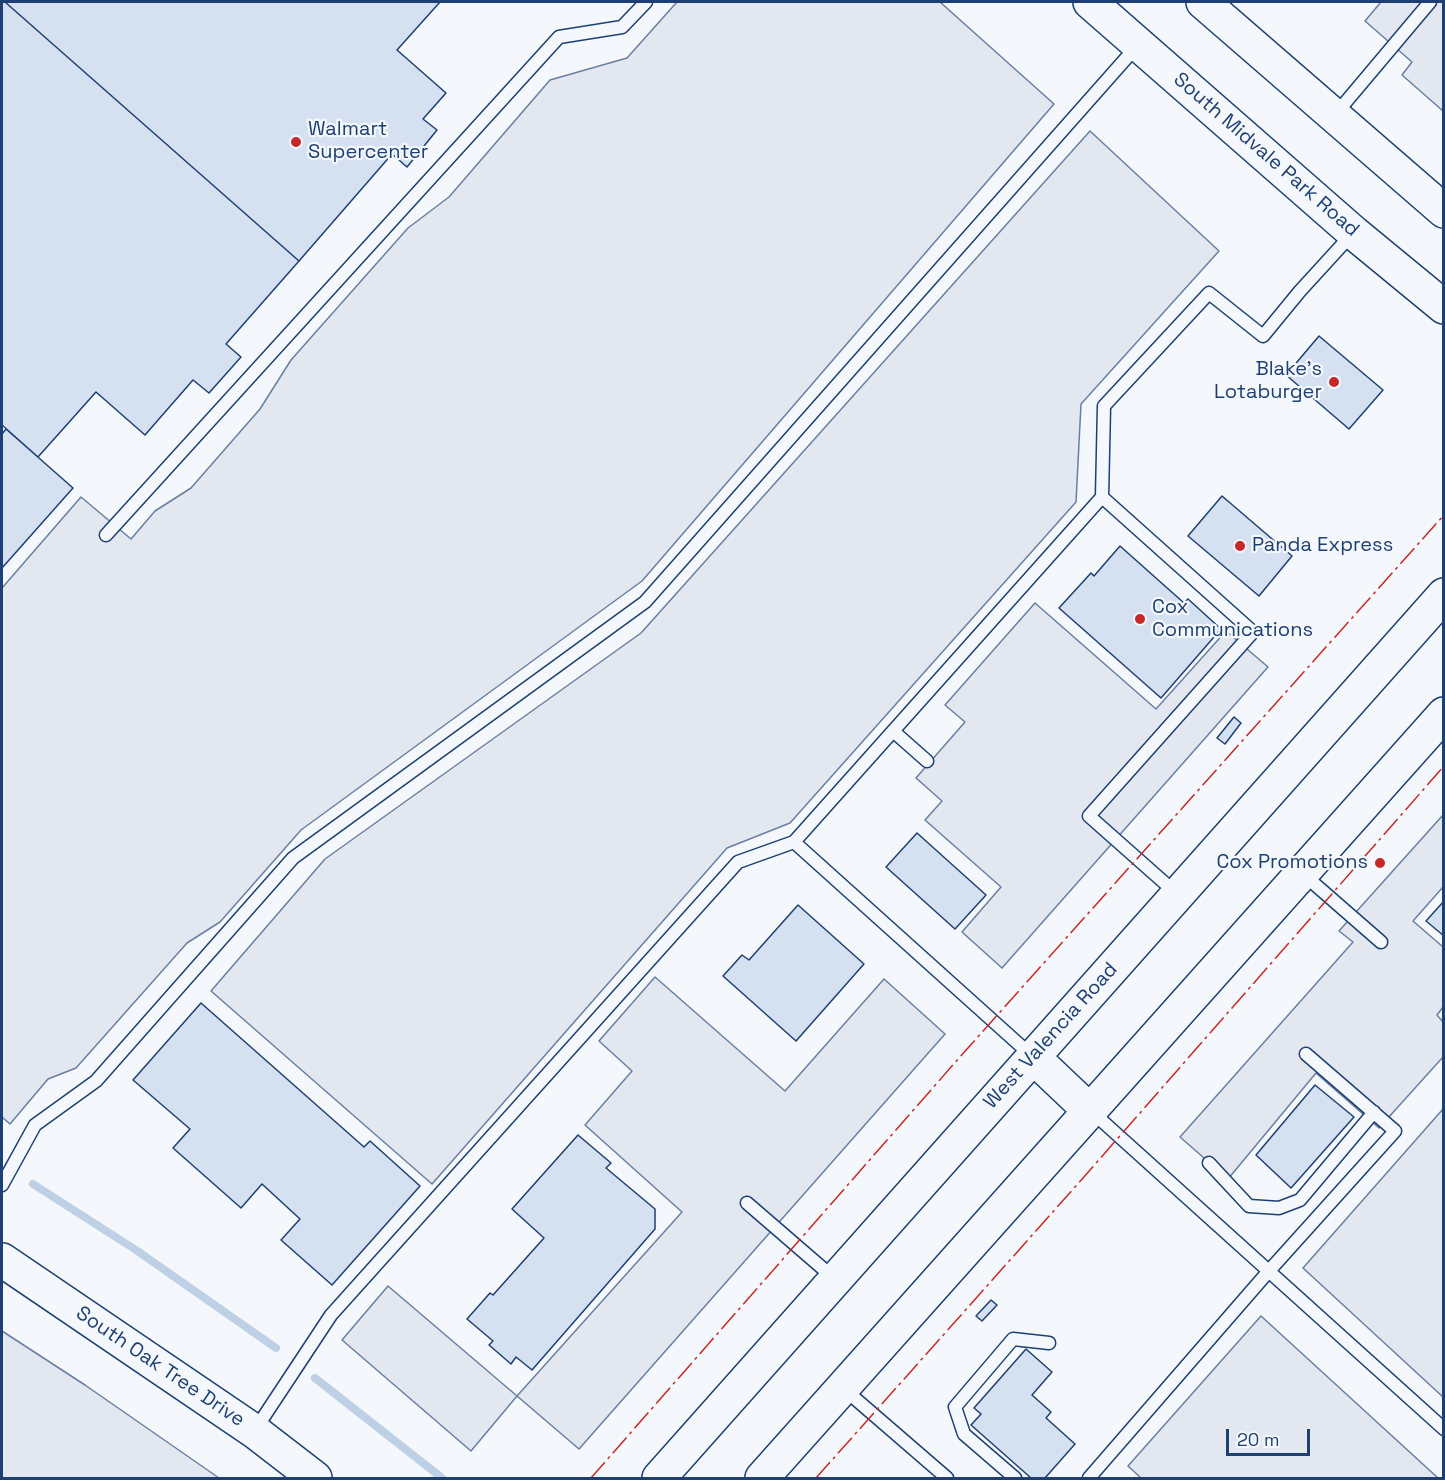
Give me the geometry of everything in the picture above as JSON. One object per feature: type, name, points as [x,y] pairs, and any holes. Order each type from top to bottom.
[{"type":"main road","name":"South Midvale Park Road","points":[[1089,2],[1354,233],[1443,307]]},
{"type":"main road","points":[[1203,2],[1443,211]]},
{"type":"main road","name":"West Valencia Road","points":[[659,1479],[1443,595]]},
{"type":"main road","points":[[762,1479],[1443,717]]},
{"type":"main road","points":[[1033,1057],[1090,1111]]},
{"type":"main road","name":"South Oak Tree Drive","points":[[2,1260],[254,1431],[315,1479]]},
{"type":"lane","points":[[106,535],[559,37],[622,27],[646,2]]},
{"type":"lane","points":[[1334,116],[1430,2]]},
{"type":"lane","points":[[2,1185],[35,1125],[96,1081],[293,858],[645,602],[1139,44]]},
{"type":"lane","points":[[254,1431],[331,1315],[725,876],[738,862],[794,843],[1102,497],[1104,406],[1209,293],[1263,336],[1300,291],[1354,233]]},
{"type":"lane","points":[[1102,497],[1253,632],[1089,816],[1177,894]]},
{"type":"lane","points":[[893,731],[927,761]]},
{"type":"lane","points":[[794,843],[1033,1057]]},
{"type":"lane","points":[[1302,873],[1381,942]]},
{"type":"lane","points":[[1089,1479],[1268,1272],[1395,1131],[1306,1054]]},
{"type":"lane","points":[[1090,1111],[1443,1429]]},
{"type":"lane","points":[[1209,1163],[1249,1206],[1279,1208],[1300,1200],[1374,1112]]},
{"type":"lane","points":[[747,1203],[835,1279]]},
{"type":"lane","points":[[1015,1479],[964,1434],[955,1407],[1012,1339],[1049,1343]]},
{"type":"lane","points":[[843,1388],[947,1479]]},
{"type":"shaded area","points":[[677,2],[940,2],[1054,104],[642,581],[301,830],[220,922],[187,943],[76,1068],[48,1079],[10,1124],[2,1117],[2,588],[81,497],[131,539],[155,511],[191,488],[260,409],[291,360],[408,228],[449,197],[550,80],[627,58]]},
{"type":"shaded area","points":[[1381,2],[1443,2],[1443,111],[1402,75],[1412,62],[1365,21]]},
{"type":"shaded area","points":[[1090,131],[1219,251],[1081,404],[1076,502],[790,823],[727,848],[432,1184],[211,991],[325,859],[641,633]]},
{"type":"shaded area","points":[[1035,603],[1156,709],[1226,631],[1268,667],[1002,968],[962,932],[1001,887],[925,820],[942,801],[916,778],[965,722],[945,705]]},
{"type":"shaded area","points":[[1443,815],[1443,887],[1413,921],[1443,947],[1443,1007],[1437,1015],[1443,1022],[1443,1057],[1379,1128],[1316,1073],[1228,1179],[1180,1137],[1353,942],[1339,931]]},
{"type":"shaded area","points":[[655,977],[785,1091],[884,979],[945,1034],[579,1449],[517,1396],[682,1212],[585,1125],[632,1071],[599,1041]]},
{"type":"shaded area","points":[[1443,1109],[1443,1397],[1303,1268]]},
{"type":"shaded area","points":[[388,1286],[517,1396],[471,1451],[342,1340]]},
{"type":"shaded area","points":[[1261,1316],[1438,1478],[1141,1478],[1128,1466]]},
{"type":"shaded area","points":[[2,1331],[85,1385],[219,1478],[2,1478]]},
{"type":"building","points":[[2,2],[5,2],[299,261],[226,344],[241,357],[209,393],[193,380],[145,435],[96,392],[38,457],[2,425]]},
{"type":"building","name":"Walmart Supercenter","points":[[5,2],[440,2],[397,50],[446,93],[423,119],[437,130],[407,167],[392,154],[299,261]]},
{"type":"building","name":"Blake's Lotaburger","points":[[1319,336],[1383,390],[1349,429],[1286,375]]},
{"type":"building","points":[[6,429],[73,488],[2,568],[2,434]]},
{"type":"building","name":"Panda Express","points":[[1222,496],[1292,556],[1259,596],[1188,536]]},
{"type":"building","name":"Cox Communications","points":[[1120,546],[1184,603],[1188,599],[1221,629],[1161,698],[1059,608],[1091,573],[1094,576]]},
{"type":"building","points":[[1234,717],[1241,723],[1225,744],[1217,738]]},
{"type":"building","points":[[917,833],[986,895],[955,929],[886,867]]},
{"type":"building","points":[[1444,901],[1444,936],[1426,921]]},
{"type":"building","points":[[798,905],[864,964],[796,1041],[723,976],[742,955],[749,960]]},
{"type":"building","points":[[201,1003],[364,1147],[370,1141],[420,1186],[332,1285],[281,1240],[300,1219],[262,1184],[241,1208],[173,1148],[190,1129],[133,1080]]},
{"type":"building","points":[[1315,1085],[1354,1117],[1291,1188],[1256,1155]]},
{"type":"building","points":[[578,1135],[611,1163],[606,1168],[655,1209],[655,1229],[532,1370],[516,1357],[511,1364],[489,1345],[493,1341],[467,1319],[490,1293],[493,1295],[544,1238],[512,1209]]},
{"type":"building","points":[[991,1300],[997,1305],[982,1321],[976,1316]]},
{"type":"building","points":[[1026,1349],[1052,1372],[1032,1395],[1051,1412],[1046,1418],[1075,1444],[1045,1478],[1031,1478],[971,1425],[981,1414],[974,1408]]},
{"type":"waterway","points":[[33,1184],[136,1250],[276,1348]]},
{"type":"waterway","points":[[315,1378],[442,1478]]},
{"type":"power","points":[[591,1478],[959,1058],[1444,515]]},
{"type":"power","points":[[816,1478],[1444,766]]},
{"type":"place","name":"Walmart Supercenter","points":[[296,142]]},
{"type":"place","name":"Blake's Lotaburger","points":[[1334,382]]},
{"type":"place","name":"Panda Express","points":[[1240,546]]},
{"type":"place","name":"Cox Communications","points":[[1140,619]]},
{"type":"place","name":"Cox Promotions","points":[[1380,863]]}]
